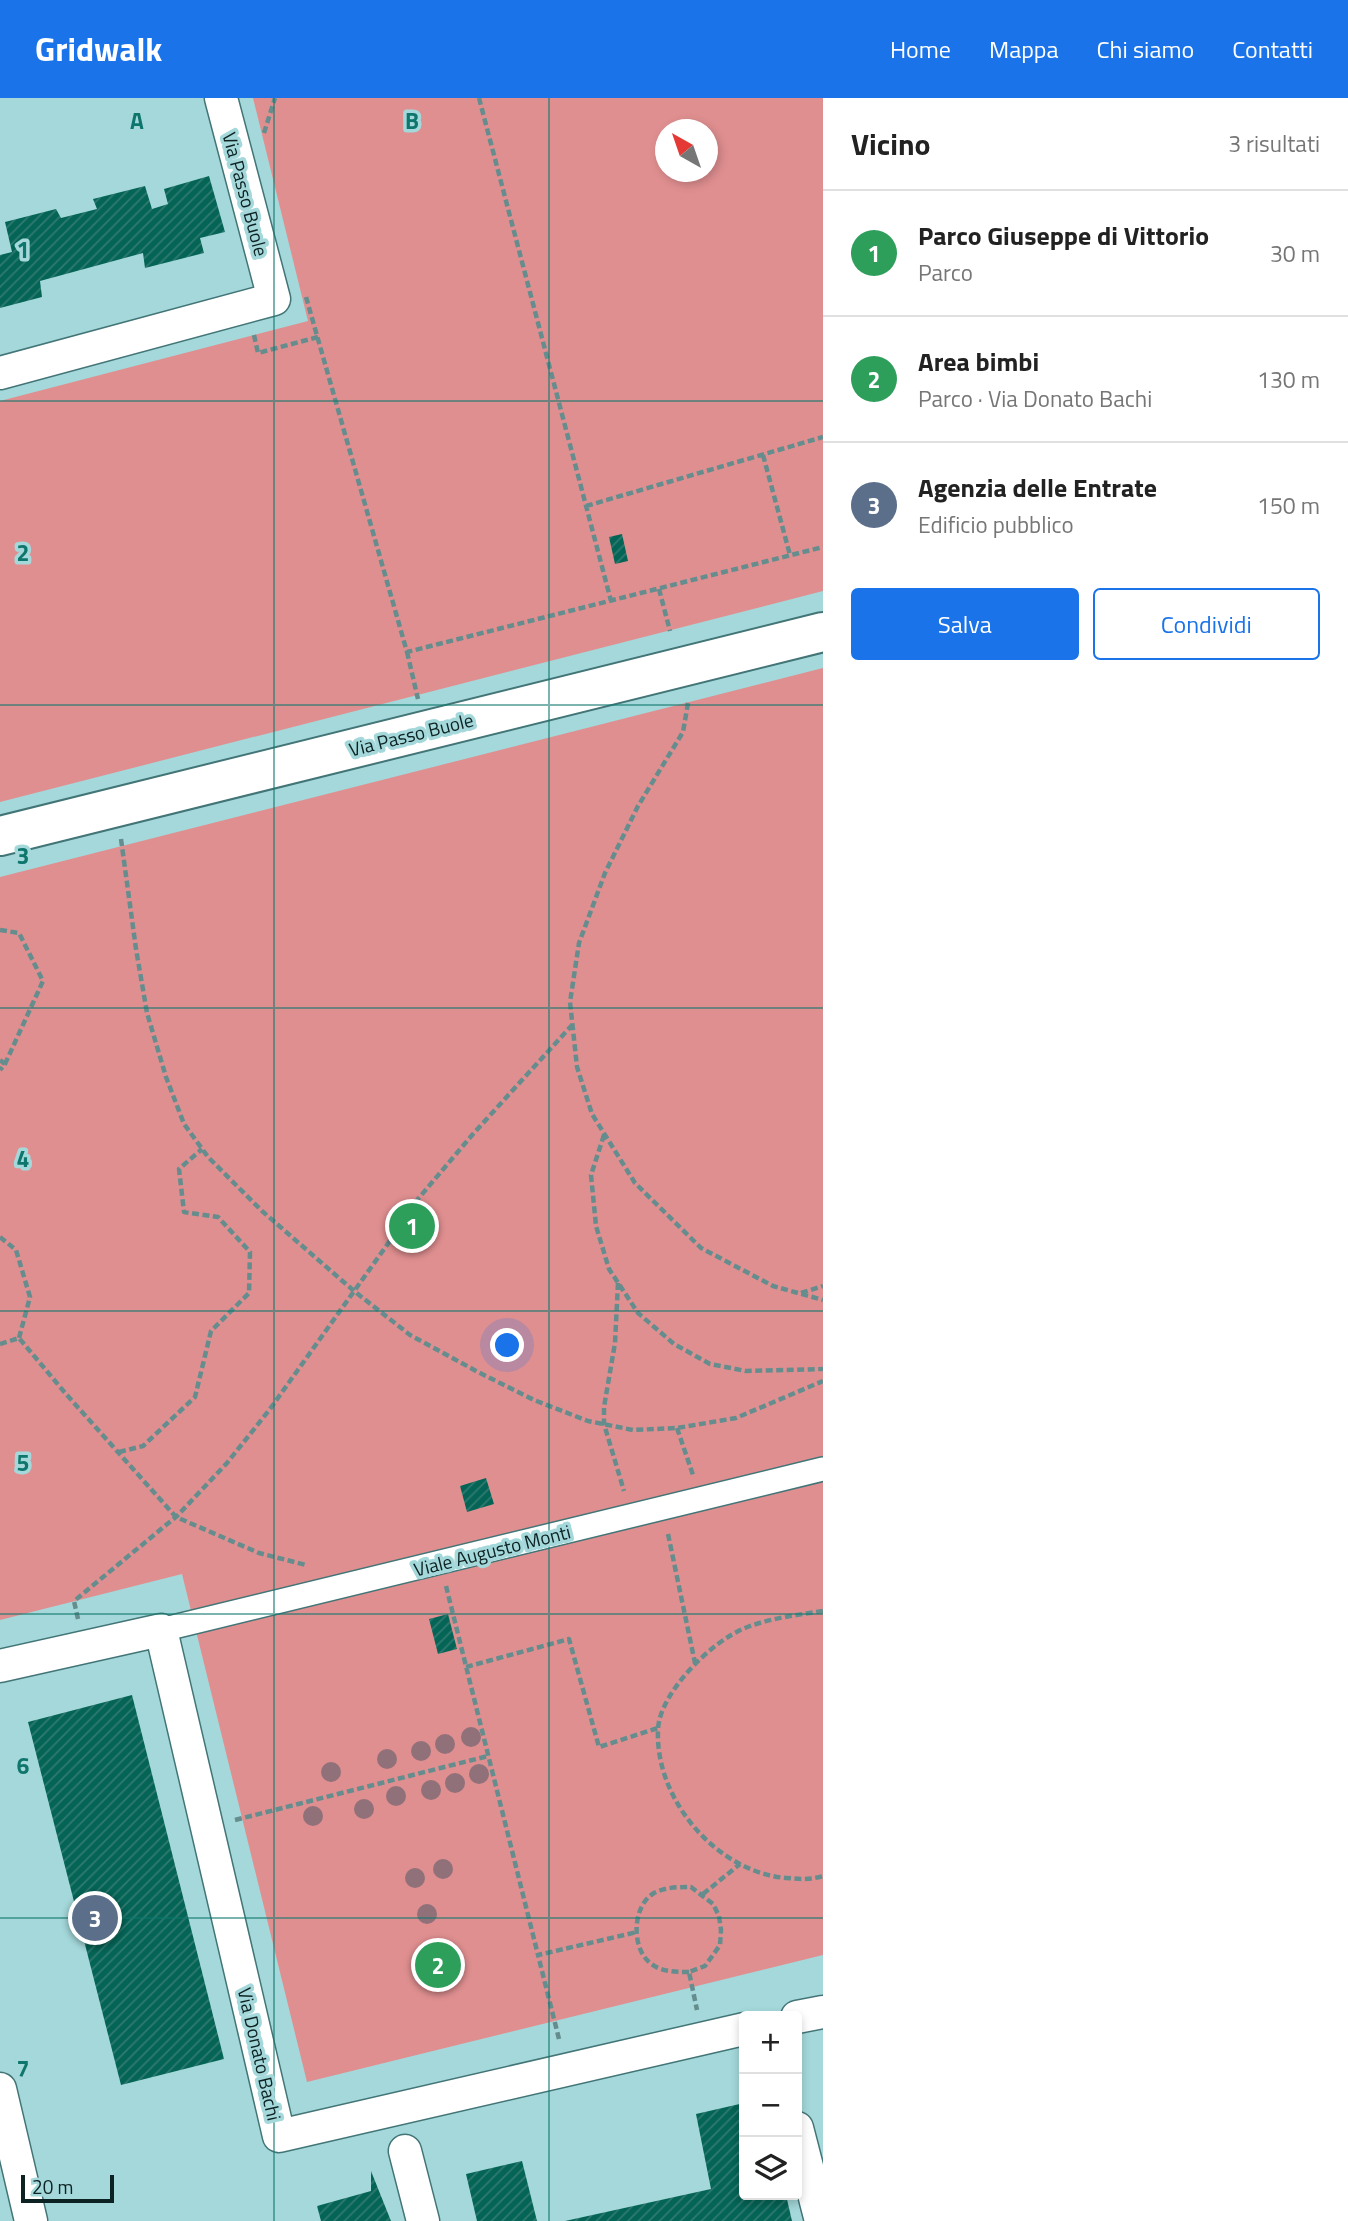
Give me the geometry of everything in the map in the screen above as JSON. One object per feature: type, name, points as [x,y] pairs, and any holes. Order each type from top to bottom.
[{"type":"street","name":"Via Passo Buole","points":[[0,373],[274,299],[221,98]]},
{"type":"street","name":"Via Passo Buole","points":[[0,836],[823,632]]},
{"type":"street","name":"Viale Augusto Monti","points":[[161,1630],[823,1469]]},
{"type":"street","points":[[0,1666],[161,1630]]},
{"type":"street","name":"Via Donato Bachi","points":[[161,1630],[279,2136],[739,2029]]},
{"type":"street","points":[[802,2016],[823,2012]]},
{"type":"street","points":[[0,2090],[31,2221]]},
{"type":"street","points":[[799,2137],[821,2221]]},
{"type":"street","points":[[405,2151],[424,2221]]},
{"type":"path","points":[[262,139],[275,98]]},
{"type":"path","points":[[479,98],[611,601]]},
{"type":"path","points":[[303,285],[407,652],[426,730]]},
{"type":"path","points":[[247,307],[258,353],[318,337]]},
{"type":"path","points":[[586,506],[823,437]]},
{"type":"path","points":[[763,455],[790,556]]},
{"type":"path","points":[[407,652],[823,547]]},
{"type":"path","points":[[659,589],[670,631]]},
{"type":"path","points":[[688,703],[683,732],[638,806],[605,873],[579,943],[570,1002],[577,1067],[592,1114],[635,1183],[701,1248],[773,1286],[823,1300]]},
{"type":"path","points":[[123,806],[121,847],[147,1013],[166,1077],[184,1124],[202,1149],[262,1211],[354,1292],[410,1335],[534,1400],[588,1421],[633,1430],[677,1428],[736,1418],[823,1381]]},
{"type":"path","points":[[0,930],[19,933],[43,981],[0,1070]]},
{"type":"path","points":[[83,1647],[74,1601],[176,1517],[227,1463],[270,1409],[418,1199],[472,1134],[573,1024]]},
{"type":"path","points":[[604,1134],[591,1175],[596,1226],[608,1269],[638,1313],[674,1344],[710,1364],[746,1371],[823,1369]]},
{"type":"path","points":[[119,1452],[143,1446],[195,1397],[211,1331],[249,1293],[250,1252],[218,1217],[184,1212],[179,1169],[202,1149]]},
{"type":"path","points":[[0,1237],[16,1250],[30,1297],[19,1338]]},
{"type":"path","points":[[618,1282],[615,1343],[604,1407],[604,1424],[631,1516]]},
{"type":"path","points":[[800,1293],[823,1286]]},
{"type":"path","points":[[19,1338],[176,1517],[259,1553],[312,1567]]},
{"type":"path","points":[[0,1344],[19,1338]]},
{"type":"path","points":[[677,1428],[701,1499]]},
{"type":"path","points":[[663,1508],[695,1663]]},
{"type":"path","points":[[440,1563],[566,2070]]},
{"type":"path","points":[[823,1611],[785,1616],[743,1628],[695,1663],[669,1695],[658,1728],[661,1761],[671,1793],[690,1822],[712,1845],[740,1864],[773,1877],[811,1880],[823,1876]]},
{"type":"path","points":[[466,1667],[569,1639],[599,1747],[658,1728]]},
{"type":"path","points":[[207,1827],[488,1756]]},
{"type":"path","points":[[703,1894],[740,1864]]},
{"type":"path","points":[[673,1887],[691,1887],[703,1894],[713,1904],[719,1916],[720,1945],[705,1966],[688,1972],[670,1972],[646,1960],[638,1944],[636,1919],[652,1894],[673,1887]]},
{"type":"path","points":[[538,1955],[637,1931]]},
{"type":"path","points":[[688,1972],[705,2038]]},
{"type":"shaded area","points":[[253,98],[823,98],[823,591],[0,802],[0,401],[308,321]]},
{"type":"shaded area","points":[[823,668],[823,1955],[307,2082],[182,1574],[0,1620],[0,877]]},
{"type":"building","points":[[209,176],[225,232],[200,238],[204,253],[145,268],[143,253],[40,281],[42,297],[0,308],[0,255],[12,252],[5,222],[56,209],[61,218],[97,209],[93,199],[145,186],[152,209],[168,204],[164,189]]},
{"type":"building","points":[[622,534],[628,561],[615,564],[609,537]]},
{"type":"building","points":[[486,1478],[494,1504],[467,1512],[460,1486]]},
{"type":"building","points":[[448,1614],[457,1649],[438,1654],[429,1619]]},
{"type":"building","points":[[132,1695],[224,2059],[121,2085],[28,1722]]},
{"type":"building","points":[[739,2104],[739,2200],[787,2200],[792,2221],[565,2221],[711,2189],[696,2114]]},
{"type":"building","points":[[522,2161],[537,2221],[477,2221],[466,2174]]},
{"type":"building","points":[[371,2171],[391,2221],[321,2221],[317,2206],[371,2191]]},
{"type":"place","name":"Parco Giuseppe di Vittorio","points":[[412,1226]]},
{"type":"place","name":"Agenzia delle Entrate","points":[[95,1918]]},
{"type":"place","name":"Area bimbi","points":[[438,1965]]}]
